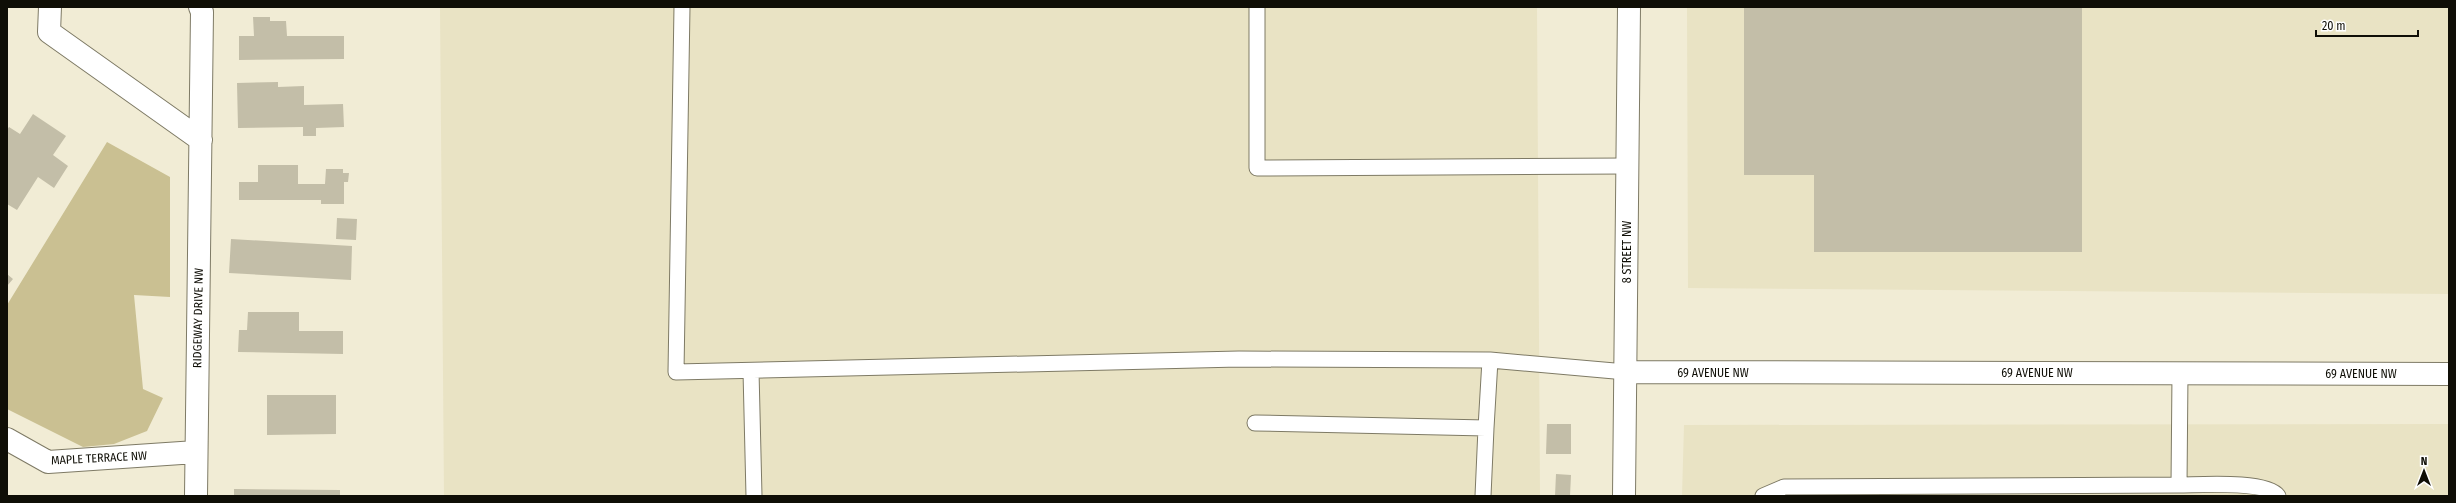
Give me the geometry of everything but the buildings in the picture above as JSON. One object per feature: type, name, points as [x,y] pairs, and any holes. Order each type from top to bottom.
[{"type":"street","points":[[50,7],[49,32],[201,140]]},
{"type":"street","name":"RIDGEWAY DRIVE NW","points":[[196,496],[201,140],[202,12],[200,7]]},
{"type":"street","name":"8 STREET NW","points":[[1624,496],[1629,7]]},
{"type":"street","name":"69 AVENUE NW","points":[[1626,372],[2449,374]]},
{"type":"street","name":"MAPLE TERRACE NW","points":[[7,439],[48,462],[196,452]]},
{"type":"lane","points":[[682,7],[676,372],[1239,359],[1490,360],[1626,372]]},
{"type":"lane","points":[[1257,7],[1257,168],[1627,166]]},
{"type":"lane","points":[[1483,496],[1490,360]]},
{"type":"lane","points":[[751,371],[754,496]]},
{"type":"lane","points":[[2179,485],[2180,374]]},
{"type":"lane","points":[[1255,423],[1486,428]]},
{"type":"lane","points":[[1763,496],[1784,487],[2179,485],[2259,487],[2276,493],[2278,496]]},
{"type":"shaded area","points":[[440,7],[1537,7],[1540,496],[444,496]]},
{"type":"shaded area","points":[[1687,7],[2449,7],[2449,294],[1688,288]]},
{"type":"shaded area","points":[[107,142],[170,177],[170,297],[134,295],[143,389],[163,398],[147,431],[114,444],[83,447],[7,409],[7,305]]},
{"type":"shaded area","points":[[2449,424],[2449,496],[1682,496],[1684,425]]}]
